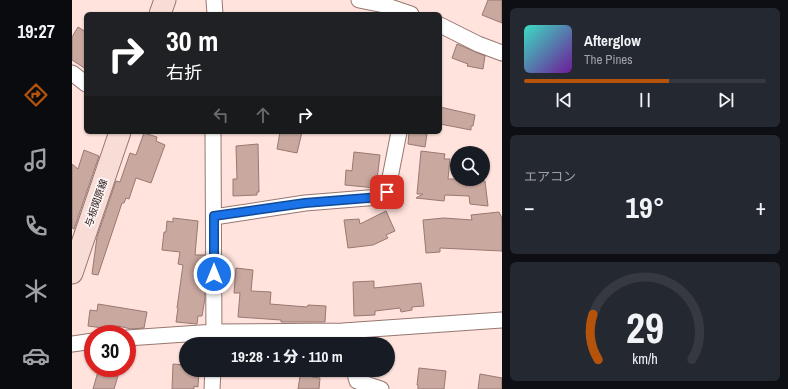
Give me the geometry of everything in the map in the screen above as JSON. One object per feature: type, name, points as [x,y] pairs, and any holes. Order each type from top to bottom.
[{"type":"main road","points":[[161,12],[165,0]]},
{"type":"main road","name":"与板関原線","points":[[72,274],[119,134]]},
{"type":"street","points":[[214,0],[215,12]]},
{"type":"street","points":[[359,0],[384,5],[405,12]]},
{"type":"street","points":[[442,26],[478,44],[502,53]]},
{"type":"street","points":[[72,73],[84,82]]},
{"type":"street","points":[[213,134],[214,337]]},
{"type":"street","points":[[214,216],[305,203],[380,197],[387,192],[398,134]]},
{"type":"street","points":[[353,337],[502,320]]},
{"type":"street","points":[[136,338],[179,338]]},
{"type":"street","points":[[72,344],[84,343]]},
{"type":"street","points":[[212,389],[213,377]]},
{"type":"street","points":[[356,377],[357,381],[381,389]]},
{"type":"building","points":[[488,0],[502,0],[502,23],[482,15]]},
{"type":"building","points":[[78,27],[84,31],[84,68],[72,60],[72,37]]},
{"type":"building","points":[[457,44],[485,56],[483,69],[467,66],[468,64],[452,58]]},
{"type":"building","points":[[442,107],[475,115],[471,130],[442,124]]},
{"type":"building","points":[[144,134],[157,137],[156,141],[165,145],[151,183],[136,178],[129,199],[126,198],[124,203],[122,203],[98,275],[92,274],[97,237],[116,181],[120,182],[130,153],[136,155]]},
{"type":"building","points":[[280,134],[302,134],[297,153],[277,149]]},
{"type":"building","points":[[409,134],[427,134],[425,147],[408,144]]},
{"type":"building","points":[[258,144],[259,192],[257,192],[257,195],[233,196],[233,179],[237,179],[236,146]]},
{"type":"building","points":[[84,150],[99,156],[74,229],[72,228],[72,164],[78,169]]},
{"type":"building","points":[[421,151],[445,154],[444,159],[450,159],[448,179],[450,179],[450,186],[486,186],[488,206],[470,204],[469,196],[445,195],[444,201],[416,198],[423,194],[417,194]]},
{"type":"building","points":[[354,152],[380,155],[376,188],[345,185],[346,170],[352,171]]},
{"type":"building","points":[[386,211],[395,231],[386,235],[388,238],[373,245],[348,248],[344,220],[359,219],[360,224]]},
{"type":"building","points":[[499,212],[502,218],[502,251],[440,248],[440,252],[426,253],[423,220],[444,218],[472,220],[471,215]]},
{"type":"building","points":[[173,218],[198,221],[195,255],[205,255],[205,298],[202,316],[198,316],[197,324],[176,322],[183,265],[178,264],[180,252],[162,250],[167,221],[173,222]]},
{"type":"building","points":[[236,268],[253,270],[251,291],[271,292],[270,304],[307,307],[308,305],[326,306],[325,322],[281,322],[281,320],[238,317],[240,293],[234,293]]},
{"type":"building","points":[[374,281],[374,288],[421,283],[424,306],[412,307],[412,310],[401,312],[400,308],[375,311],[375,315],[354,316],[353,282]]},
{"type":"building","points":[[98,304],[147,312],[144,328],[136,329],[136,325],[88,325],[90,310],[97,311]]},
{"type":"building","points":[[173,364],[179,364],[179,377],[199,377],[198,387],[194,386],[194,389],[172,389]]},
{"type":"building","points":[[419,368],[446,371],[444,389],[418,389]]},
{"type":"building","points":[[480,374],[502,378],[502,389],[478,389]]},
{"type":"building","points":[[96,377],[118,377],[114,389],[93,389]]},
{"type":"building","points":[[300,377],[320,378],[319,389],[298,389]]},
{"type":"route","points":[[214,274],[214,216],[305,203],[380,197],[387,192]]}]
